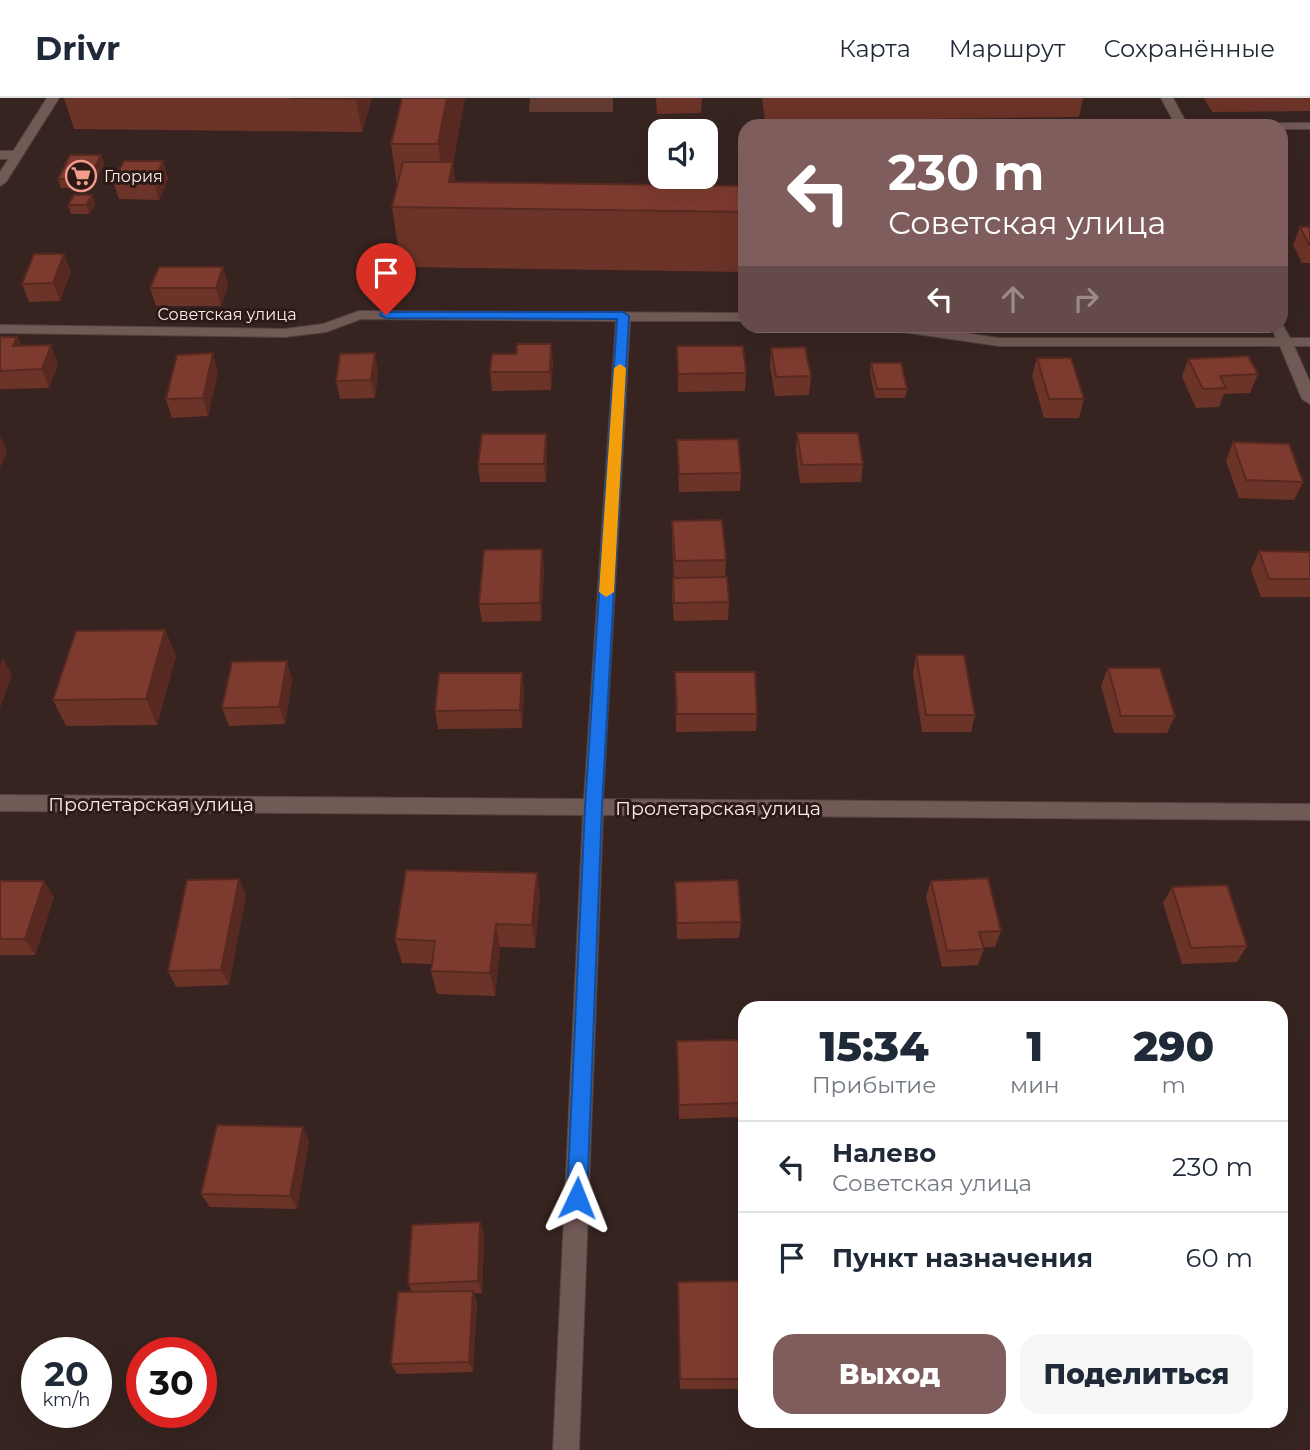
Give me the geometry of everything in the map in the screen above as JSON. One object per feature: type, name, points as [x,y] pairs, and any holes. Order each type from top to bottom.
[{"type":"street","points":[[0,181],[53,98]]},
{"type":"street","points":[[1167,98],[1178,119]]},
{"type":"street","points":[[0,155],[15,155]]},
{"type":"street","name":"Советская улица","points":[[0,330],[285,333],[326,328],[359,315],[738,317]]},
{"type":"street","points":[[566,1450],[593,807],[623,316]]},
{"type":"street","points":[[937,333],[999,342],[1310,342]]},
{"type":"street","points":[[1281,333],[1310,398]]},
{"type":"street","name":"Пролетарская улица","points":[[0,803],[1310,812]]},
{"type":"lane","points":[[1288,126],[1310,126]]},
{"type":"shaded area","points":[[530,98],[613,98],[613,112],[529,112]]},
{"type":"building","points":[[291,98],[356,98],[356,99]]},
{"type":"building","points":[[402,98],[447,98],[438,144],[391,144]]},
{"type":"building","points":[[70,155],[101,155],[89,179],[58,179]]},
{"type":"building","points":[[124,161],[163,161],[154,182],[113,181]]},
{"type":"building","points":[[403,162],[453,162],[449,182],[648,185],[648,189],[718,189],[718,186],[738,186],[738,212],[392,207]]},
{"type":"building","points":[[74,195],[92,195],[86,205],[68,205]]},
{"type":"building","points":[[1300,227],[1310,227],[1310,245],[1309,245]]},
{"type":"building","points":[[34,254],[64,254],[53,283],[22,284]]},
{"type":"building","points":[[159,267],[223,267],[216,288],[150,288]]},
{"type":"building","points":[[0,337],[17,337],[13,346],[51,345],[42,369],[0,371]]},
{"type":"building","points":[[517,344],[551,344],[550,372],[490,372],[492,354],[516,354]]},
{"type":"building","points":[[677,346],[743,346],[746,373],[678,374]]},
{"type":"building","points":[[805,347],[811,376],[776,377],[771,348]]},
{"type":"building","points":[[213,353],[203,398],[166,399],[177,355]]},
{"type":"building","points":[[375,353],[371,380],[336,381],[340,354]]},
{"type":"building","points":[[1248,356],[1258,374],[1220,376],[1226,388],[1203,389],[1188,359]]},
{"type":"building","points":[[1037,358],[1071,358],[1084,399],[1049,399]]},
{"type":"building","points":[[871,363],[901,363],[907,389],[877,389]]},
{"type":"building","points":[[797,433],[858,433],[863,464],[802,465]]},
{"type":"building","points":[[482,434],[546,434],[544,464],[478,464]]},
{"type":"building","points":[[738,439],[741,473],[679,474],[677,440]]},
{"type":"building","points":[[1233,442],[1289,444],[1303,482],[1246,480]]},
{"type":"building","points":[[722,520],[726,560],[675,561],[672,521]]},
{"type":"building","points":[[542,549],[540,603],[479,604],[484,550]]},
{"type":"building","points":[[1259,551],[1310,552],[1310,579],[1269,579]]},
{"type":"building","points":[[727,577],[729,602],[674,603],[673,578]]},
{"type":"building","points":[[165,630],[146,699],[53,700],[76,631]]},
{"type":"building","points":[[916,655],[964,655],[975,715],[926,715]]},
{"type":"building","points":[[287,661],[279,707],[222,708],[232,662]]},
{"type":"building","points":[[1108,668],[1160,668],[1175,716],[1121,716]]},
{"type":"building","points":[[675,672],[755,672],[757,714],[677,714]]},
{"type":"building","points":[[439,673],[522,673],[520,710],[435,711]]},
{"type":"building","points":[[406,870],[537,873],[532,925],[496,924],[490,973],[431,971],[435,941],[395,939]]},
{"type":"building","points":[[988,878],[1001,931],[979,932],[984,949],[947,951],[931,881]]},
{"type":"building","points":[[239,879],[221,970],[168,971],[187,880]]},
{"type":"building","points":[[738,880],[741,922],[677,923],[675,882]]},
{"type":"building","points":[[0,881],[44,881],[25,939],[0,939]]},
{"type":"building","points":[[1227,885],[1247,946],[1191,948],[1172,887]]},
{"type":"building","points":[[738,1040],[738,1103],[679,1105],[677,1041]]},
{"type":"building","points":[[217,1125],[303,1127],[290,1196],[201,1194]]},
{"type":"building","points":[[480,1222],[478,1281],[408,1284],[412,1225]]},
{"type":"building","points":[[738,1281],[738,1379],[680,1379],[678,1282]]},
{"type":"building","points":[[473,1291],[469,1362],[391,1364],[398,1292]]},
{"type":"slow traffic","points":[[606,592],[620,368]]},
{"type":"place","name":"Глория","points":[[81,176]]},
{"type":"route","points":[[386,315],[623,316],[593,807],[577,1198]]}]
